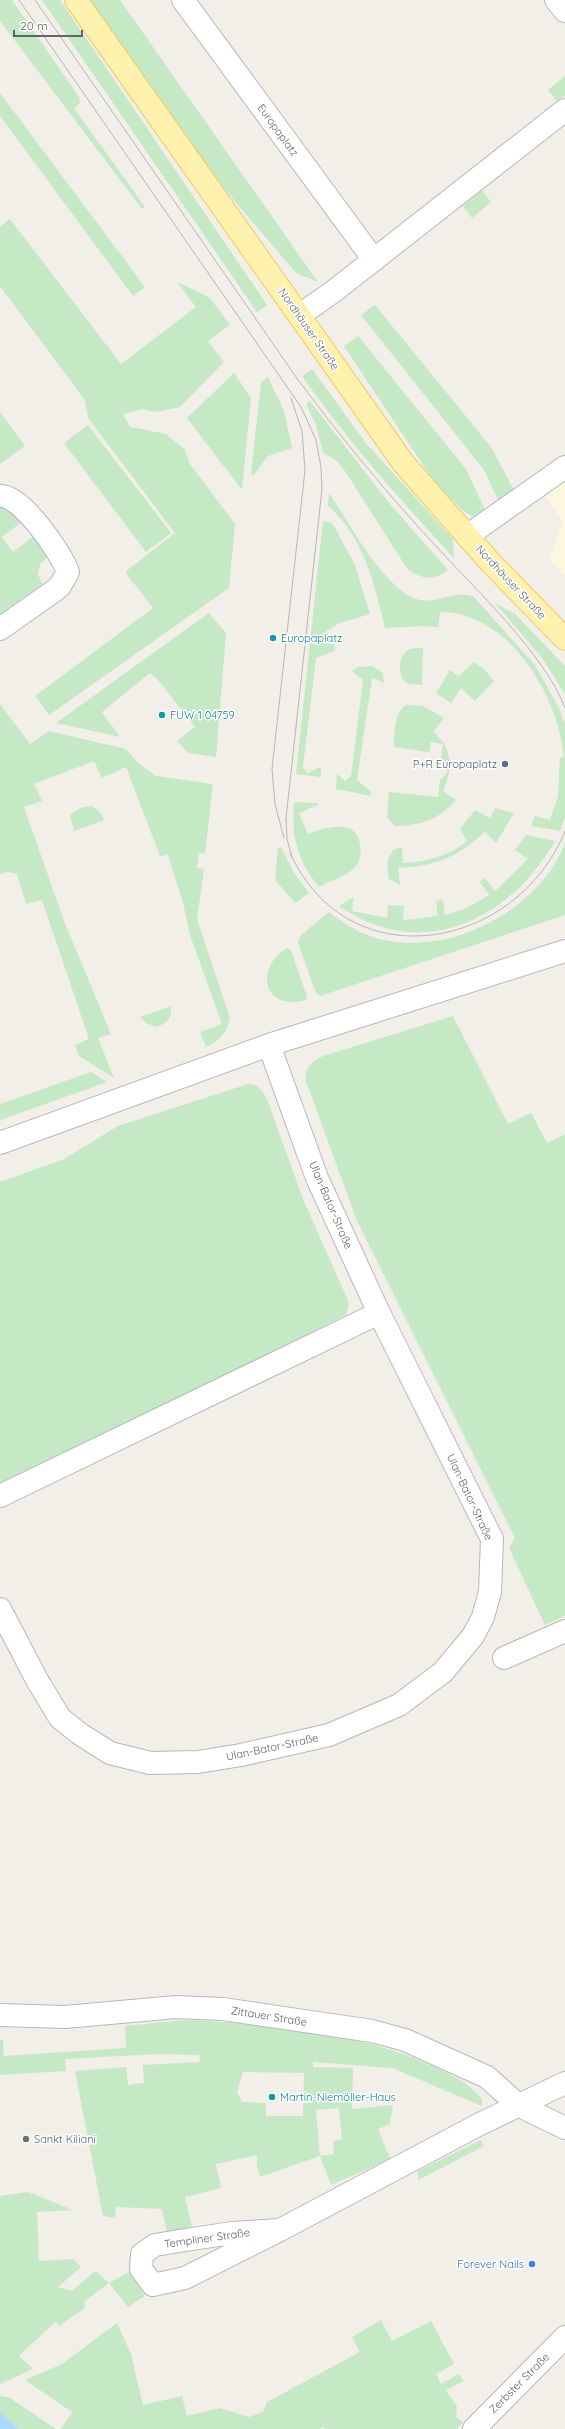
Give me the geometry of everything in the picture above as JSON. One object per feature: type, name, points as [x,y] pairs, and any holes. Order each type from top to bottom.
[{"type":"main road","name":"Nordhäuser Straße","points":[[76,0],[404,464],[467,536],[565,639]]},
{"type":"street","name":"Europaplatz","points":[[183,0],[374,260]]},
{"type":"street","points":[[556,0],[565,12]]},
{"type":"street","points":[[300,315],[374,260],[565,110]]},
{"type":"street","points":[[467,536],[565,467]]},
{"type":"street","points":[[0,496],[4,495],[17,501],[63,558],[68,572],[60,586],[0,629]]},
{"type":"street","points":[[0,1143],[268,1045],[565,951]]},
{"type":"street","name":"Ulan-Bator-Straße","points":[[0,1609],[40,1686],[60,1718],[80,1734],[110,1753],[150,1763],[198,1762],[241,1755],[329,1735],[404,1703],[443,1672],[473,1636],[483,1617],[490,1592],[492,1539],[379,1313],[317,1178],[268,1045]]},
{"type":"street","points":[[0,1496],[379,1313]]},
{"type":"street","points":[[504,1658],[565,1630]]},
{"type":"street","name":"Zittauer Straße","points":[[0,2015],[22,2017],[65,2017],[176,2007],[223,2009],[372,2031],[405,2040],[487,2077],[518,2105],[565,2128]]},
{"type":"street","name":"Templiner Straße","points":[[280,2230],[232,2233],[155,2246],[142,2254],[141,2269],[153,2285],[185,2278],[280,2230],[518,2105],[565,2082]]},
{"type":"street","name":"Zerbster Straße","points":[[474,2429],[565,2337]]},
{"type":"shaded area","points":[[565,480],[565,576],[549,560],[563,522],[544,494]]},
{"type":"green space","points":[[0,0],[12,0],[79,97],[80,103],[74,108],[145,207],[142,209],[0,21]]},
{"type":"green space","points":[[42,0],[60,0],[267,305],[257,312]]},
{"type":"green space","points":[[89,0],[120,0],[318,282],[296,273],[227,192],[197,153]]},
{"type":"green space","points":[[565,76],[565,95],[557,101],[548,90]]},
{"type":"green space","points":[[0,93],[145,287],[133,296],[0,116]]},
{"type":"green space","points":[[482,190],[491,202],[472,218],[463,206]]},
{"type":"green space","points":[[10,219],[121,364],[196,307],[177,282],[209,297],[230,325],[208,341],[224,362],[180,407],[156,412],[142,409],[123,414],[130,427],[166,434],[185,450],[190,464],[235,524],[229,588],[49,715],[35,696],[153,608],[125,572],[175,533],[88,418],[85,400],[0,286],[0,227]]},
{"type":"green space","points":[[375,305],[491,447],[515,492],[499,502],[484,470],[361,315]]},
{"type":"green space","points":[[358,336],[466,469],[485,510],[475,518],[462,510],[433,480],[344,346]]},
{"type":"green space","points":[[312,369],[365,442],[453,539],[454,558],[375,470],[338,424],[302,376]]},
{"type":"green space","points":[[234,373],[251,398],[242,490],[187,418]]},
{"type":"green space","points":[[268,377],[284,411],[292,448],[268,456],[254,475],[251,475],[261,382]]},
{"type":"green space","points":[[310,401],[389,503],[448,570],[443,574],[428,578],[408,570],[345,471],[336,460],[323,453],[316,425],[306,404]]},
{"type":"green space","points":[[0,412],[25,446],[0,464]]},
{"type":"green space","points":[[88,425],[171,533],[146,552],[64,443]]},
{"type":"green space","points":[[329,493],[369,554],[394,584],[407,594],[420,600],[434,600],[454,595],[468,595],[474,597],[535,665],[558,706],[565,724],[565,817],[560,831],[531,826],[535,816],[550,820],[558,796],[560,757],[564,757],[560,733],[552,708],[526,661],[508,642],[488,626],[465,616],[440,612],[438,627],[423,626],[385,628],[377,595],[366,562],[350,531],[328,506]]},
{"type":"green space","points":[[0,503],[23,521],[2,537],[13,552],[34,536],[48,557],[40,564],[38,575],[43,584],[0,614]]},
{"type":"green space","points":[[323,521],[330,522],[334,526],[355,565],[370,614],[340,623],[326,631],[335,647],[334,651],[316,658],[303,767],[307,773],[321,767],[321,777],[296,774]]},
{"type":"green space","points":[[495,603],[515,614],[565,666],[565,694],[542,658]]},
{"type":"green space","points":[[209,613],[226,633],[216,757],[188,753],[177,741],[195,727],[158,680],[150,673],[102,712],[120,737],[56,723]]},
{"type":"green space","points":[[423,648],[422,685],[409,684],[402,677],[400,672],[403,655],[410,649]]},
{"type":"green space","points":[[474,662],[485,670],[494,681],[475,701],[461,688],[451,703],[436,693],[450,670],[459,676]]},
{"type":"green space","points":[[372,666],[383,673],[384,683],[372,678],[357,780],[371,792],[371,796],[336,789],[337,774],[345,781],[351,776],[363,680],[352,671],[358,667]]},
{"type":"green space","points":[[0,704],[30,744],[49,731],[126,749],[138,763],[156,776],[213,784],[205,854],[199,853],[197,868],[204,869],[197,919],[230,1018],[227,1028],[219,1039],[206,1047],[200,1032],[222,1024],[190,935],[183,903],[168,855],[160,856],[126,767],[102,778],[94,761],[34,784],[42,801],[24,807],[64,921],[111,1034],[98,1038],[114,1078],[79,1056],[75,1045],[89,1039],[42,900],[26,904],[17,874],[7,872],[0,874]]},
{"type":"green space","points":[[406,705],[423,706],[444,718],[433,732],[440,738],[448,752],[450,767],[443,791],[456,800],[443,812],[429,820],[421,823],[395,826],[387,817],[389,792],[438,797],[440,780],[448,772],[441,761],[443,744],[431,742],[429,752],[394,747],[397,719],[402,709]]},
{"type":"green space","points":[[294,802],[318,803],[318,805],[299,813],[308,834],[322,829],[339,827],[353,831],[358,836],[360,858],[353,870],[319,887],[305,867],[297,847],[293,814]]},
{"type":"green space","points":[[92,806],[100,812],[104,820],[74,831],[70,815],[82,807]]},
{"type":"green space","points":[[495,808],[514,813],[496,843],[485,832],[465,848],[445,859],[435,863],[398,868],[400,885],[389,879],[387,862],[393,850],[402,847],[403,863],[429,860],[445,854],[467,841],[460,829],[475,810],[490,818]]},
{"type":"green space","points":[[526,835],[555,841],[536,869],[513,893],[488,912],[460,925],[431,932],[401,931],[370,923],[339,906],[354,897],[352,911],[387,918],[388,905],[404,906],[403,920],[438,916],[436,901],[443,900],[445,915],[465,909],[489,895],[480,882],[485,878],[495,891],[528,859],[515,850]]},
{"type":"green space","points":[[565,844],[565,915],[320,996],[316,993],[298,943],[300,936],[329,912],[355,929],[369,936],[384,940],[410,943],[438,941],[464,934],[490,922],[514,907],[535,889],[552,868]]},
{"type":"green space","points":[[281,847],[294,873],[309,893],[295,903],[275,880],[278,848]]},
{"type":"green space","points":[[287,948],[291,950],[307,997],[306,1000],[292,1002],[281,1000],[273,994],[268,986],[267,977],[270,967],[276,957]]},
{"type":"green space","points":[[171,1006],[171,1014],[168,1020],[156,1027],[146,1023],[140,1017]]},
{"type":"green space","points":[[453,1016],[508,1124],[531,1113],[547,1143],[565,1134],[565,1616],[545,1625],[509,1548],[515,1538],[357,1221],[306,1081],[307,1072],[310,1066],[315,1060],[323,1056]]},
{"type":"green space","points":[[91,1072],[107,1082],[0,1120],[0,1104]]},
{"type":"green space","points":[[248,1084],[255,1085],[260,1088],[267,1099],[303,1199],[349,1303],[346,1315],[0,1488],[0,1182],[64,1159],[118,1126]]},
{"type":"green space","points":[[184,2020],[216,2021],[311,2031],[342,2037],[373,2044],[432,2066],[465,2083],[482,2099],[482,2106],[392,2068],[313,2062],[313,2067],[353,2068],[352,2109],[393,2105],[390,2124],[378,2129],[390,2159],[331,2185],[320,2156],[260,2177],[257,2165],[257,2155],[216,2164],[221,2188],[185,2197],[192,2227],[167,2233],[162,2209],[116,2207],[115,2218],[103,2216],[75,2071],[126,2067],[128,2085],[144,2083],[143,2065],[200,2062],[199,2055],[159,2054],[65,2059],[66,2071],[0,2075],[0,2040],[3,2040],[4,2056],[126,2048],[125,2026]],"holes":[[[243,2072],[304,2073],[303,2116],[266,2116],[266,2103],[242,2102],[237,2092]],[[339,2108],[342,2140],[333,2141],[334,2154],[320,2156],[316,2110]]]},
{"type":"green space","points":[[481,2140],[484,2146],[418,2180],[418,2171]]},
{"type":"green space","points":[[28,2192],[73,2210],[37,2212],[39,2261],[73,2259],[81,2267],[58,2287],[72,2291],[95,2271],[109,2283],[84,2302],[85,2308],[59,2326],[56,2321],[19,2356],[33,2369],[0,2384],[0,2196]]},
{"type":"green space","points":[[129,2272],[145,2296],[128,2307],[109,2283]]},
{"type":"green space","points":[[381,2320],[392,2341],[431,2321],[454,2364],[436,2374],[441,2384],[459,2374],[464,2381],[446,2390],[457,2407],[456,2417],[463,2422],[457,2429],[325,2429],[323,2427],[319,2429],[61,2429],[72,2412],[25,2380],[62,2364],[117,2323],[131,2354],[143,2405],[182,2396],[187,2416],[220,2408],[249,2417],[263,2412],[267,2402],[360,2352],[352,2337]]},
{"type":"green space","points":[[0,2396],[10,2398],[56,2429],[0,2429]]},
{"type":"water","points":[[0,2412],[17,2428],[19,2429],[0,2429]]},
{"type":"tram line","points":[[19,0],[301,407],[316,440],[321,467],[322,489],[286,818],[287,839],[292,857]]},
{"type":"tram line","points":[[35,0],[296,377],[345,441],[379,482],[433,543],[487,600],[525,644],[542,666],[555,687],[565,708]]},
{"type":"tram line","points":[[284,838],[275,804],[272,769],[305,470],[302,431],[291,398]]},
{"type":"tram line","points":[[290,853],[317,894],[351,921],[390,934],[432,935],[472,924],[510,903],[542,871],[565,831]]},
{"type":"place","name":"Europaplatz","points":[[273,638]]},
{"type":"place","name":"FUW 1 04759","points":[[162,715]]},
{"type":"place","name":"P+R Europaplatz","points":[[505,764]]},
{"type":"place","name":"Martin-Niemöller-Haus","points":[[272,2097]]},
{"type":"place","name":"Sankt Kiliani","points":[[26,2139]]},
{"type":"place","name":"Forever Nails","points":[[532,2264]]}]
